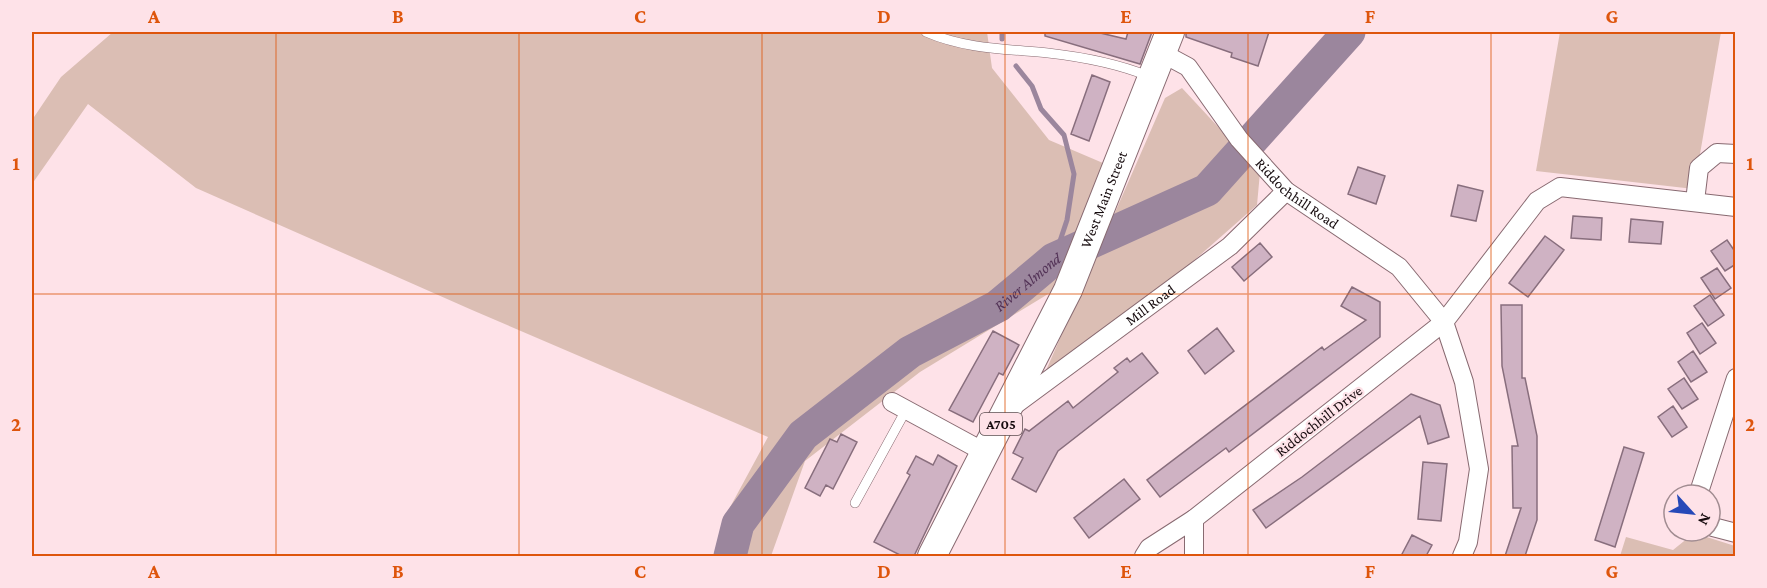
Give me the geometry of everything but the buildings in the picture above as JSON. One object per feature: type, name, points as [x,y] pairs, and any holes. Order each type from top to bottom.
[{"type":"main road","name":"West Main Street","points":[[932,556],[1010,408],[1068,290],[1161,54]]},
{"type":"street","name":"Riddochhill Road","points":[[1161,54],[1188,67],[1239,139],[1286,191],[1399,267],[1444,322],[1464,382],[1479,469],[1468,542],[1462,556]]},
{"type":"street","points":[[1695,201],[1699,168],[1717,153],[1736,154]]},
{"type":"street","points":[[1444,322],[1537,201],[1560,187],[1736,207]]},
{"type":"street","name":"Mill Road","points":[[1010,408],[1230,246],[1286,191]]},
{"type":"street","name":"Riddochhill Drive","points":[[1144,556],[1149,548],[1194,519],[1444,322]]},
{"type":"street","points":[[1702,483],[1736,378]]},
{"type":"street","points":[[899,406],[986,453]]},
{"type":"street","points":[[1194,519],[1194,556]]},
{"type":"lane","points":[[926,32],[961,45],[1052,53],[1120,65],[1161,54]]},
{"type":"lane","points":[[855,503],[899,406]]},
{"type":"shaded area","points":[[113,32],[987,32],[992,68],[1049,140],[1110,166],[1058,288],[920,372],[805,461],[771,556],[714,556],[728,511],[768,437],[196,188],[88,104],[32,184],[32,120],[61,77]]},
{"type":"shaded area","points":[[1560,32],[1721,32],[1694,189],[1536,171]]},
{"type":"shaded area","points":[[1182,88],[1260,172],[1257,205],[1182,271],[1044,375],[1165,98]]},
{"type":"shaded area","points":[[1626,537],[1673,550],[1682,543],[1722,542],[1735,546],[1735,556],[1620,556]]},
{"type":"waterway","points":[[1002,32],[1002,39]]},
{"type":"waterway","name":"River Almond","points":[[730,556],[738,524],[803,435],[910,352],[998,306],[1054,259],[1207,190],[1349,32]]},
{"type":"waterway","points":[[1016,66],[1032,86],[1041,109],[1064,135],[1074,174],[1067,220],[1054,259]]}]
